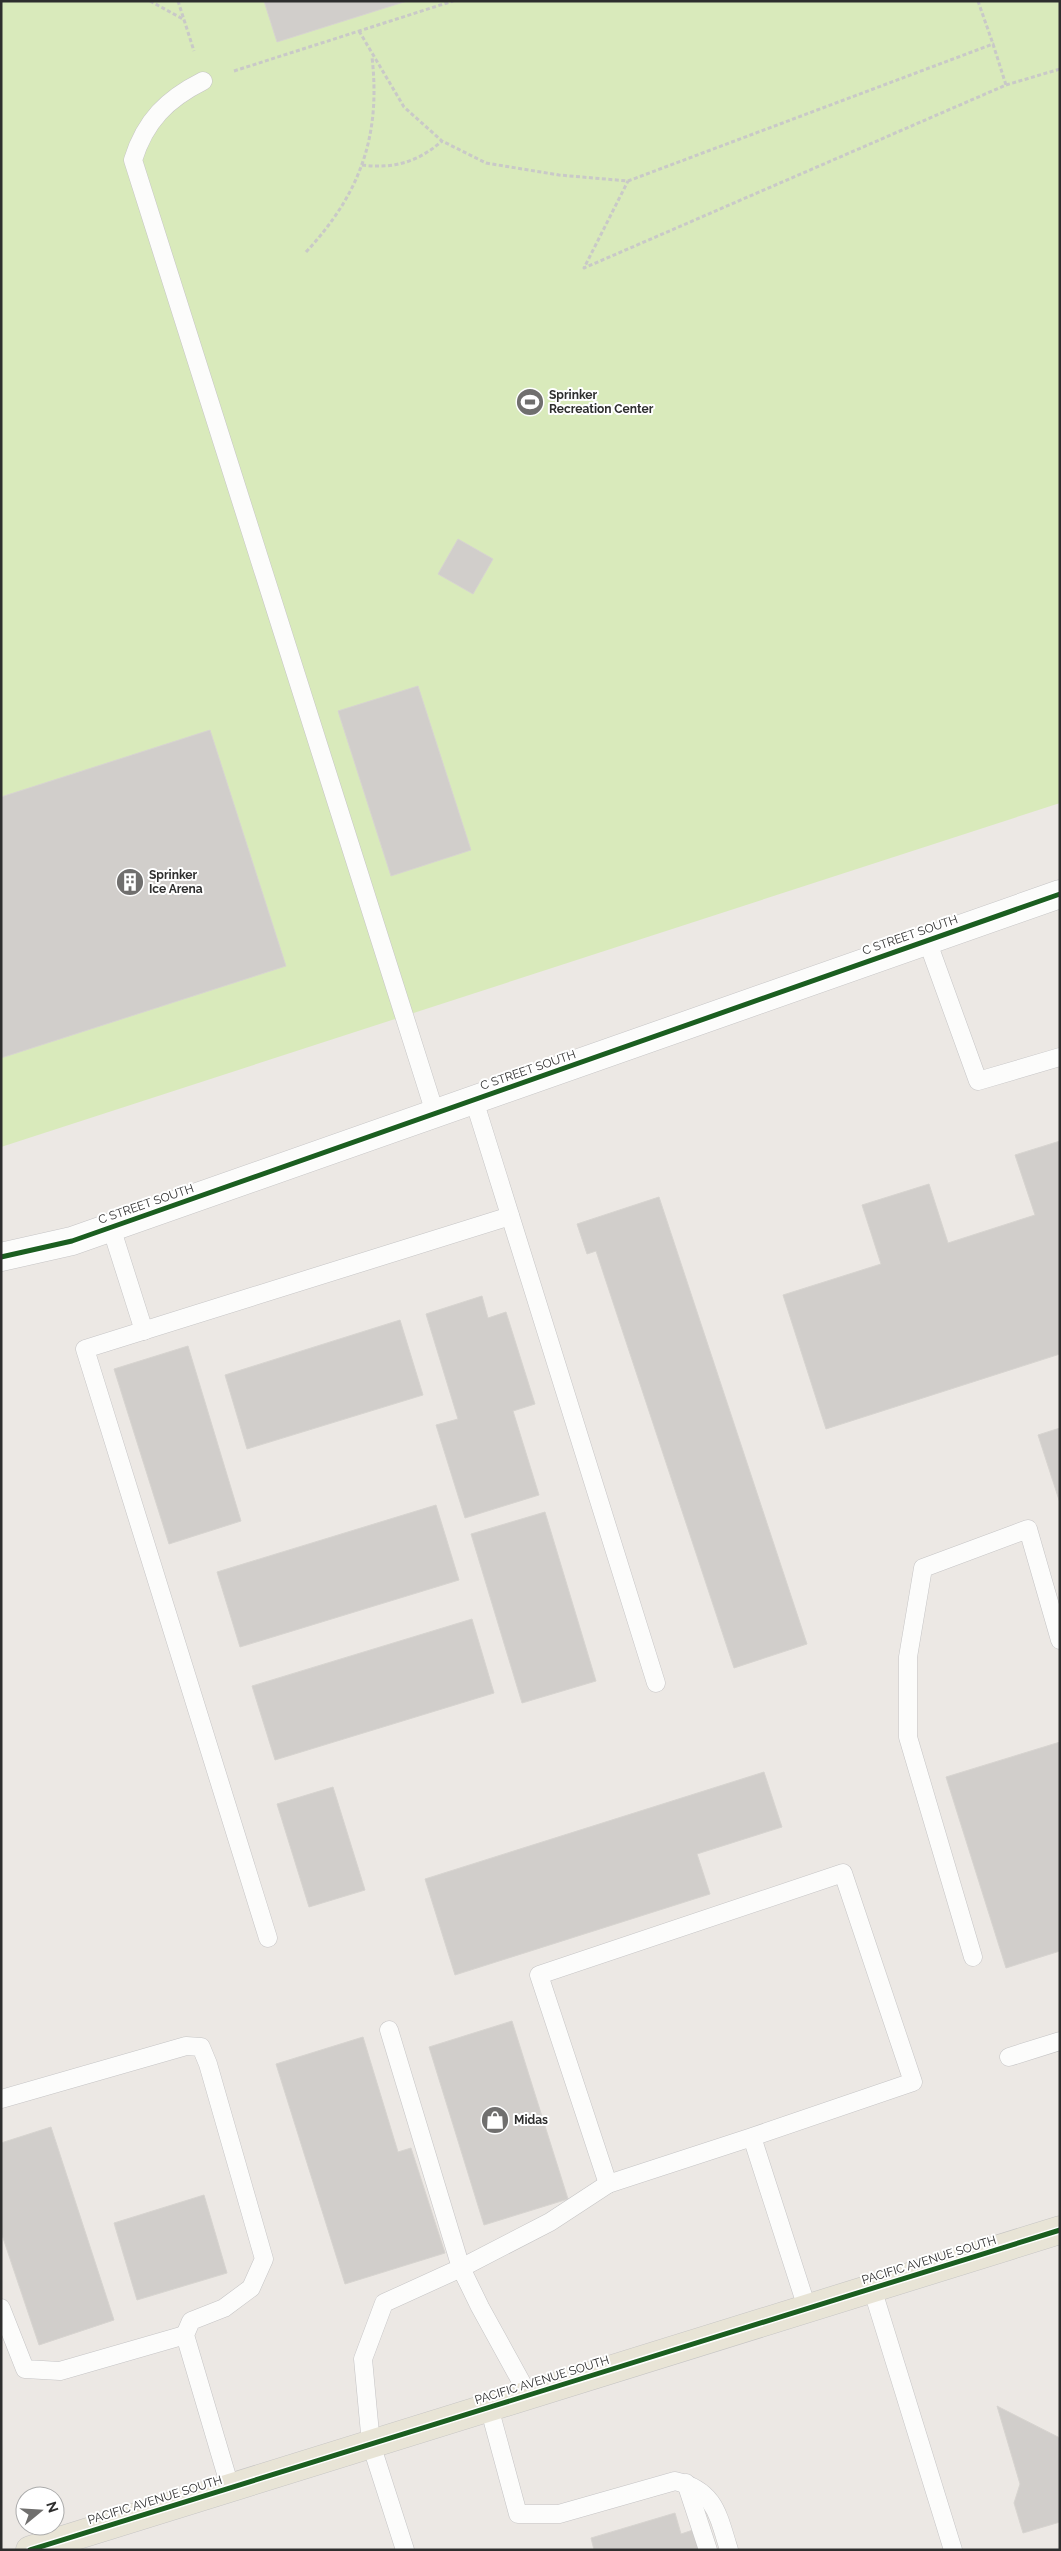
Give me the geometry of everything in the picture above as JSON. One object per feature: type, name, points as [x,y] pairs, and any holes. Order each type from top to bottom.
[{"type":"main road","name":"PACIFIC AVENUE SOUTH","points":[[30,2550],[1060,2230]]},
{"type":"street","name":"C STREET SOUTH","points":[[1,1257],[72,1241],[1060,894]]},
{"type":"lane","points":[[203,81],[182,91],[162,106],[148,125],[139,142],[133,160],[435,1113]]},
{"type":"lane","points":[[927,940],[978,1081],[1060,1057]]},
{"type":"lane","points":[[474,1100],[656,1683]]},
{"type":"lane","points":[[268,1938],[85,1349],[510,1216]]},
{"type":"lane","points":[[111,1227],[144,1331]]},
{"type":"lane","points":[[972,1957],[908,1737],[908,1657],[923,1568],[1028,1529],[1060,1640]]},
{"type":"lane","points":[[405,2550],[371,2444],[363,2359],[384,2303],[461,2268],[550,2222],[608,2184],[913,2082],[843,1873],[539,1975],[608,2184]]},
{"type":"lane","points":[[389,2030],[461,2268],[529,2396]]},
{"type":"lane","points":[[1009,2057],[1060,2041]]},
{"type":"lane","points":[[1,2099],[186,2046],[201,2047],[208,2064],[264,2259],[251,2288],[224,2308],[191,2321],[185,2335],[230,2487]]},
{"type":"lane","points":[[752,2137],[807,2308]]},
{"type":"lane","points":[[872,2288],[953,2550]]},
{"type":"lane","points":[[1,2308],[26,2370],[60,2371],[185,2335]]},
{"type":"lane","points":[[489,2407],[518,2514],[560,2514],[675,2481],[686,2483],[707,2495],[719,2517],[729,2550]]},
{"type":"lane","points":[[686,2483],[708,2550]]},
{"type":"path","points":[[150,1],[184,20]]},
{"type":"path","points":[[178,1],[203,81],[453,1]]},
{"type":"path","points":[[978,1],[1006,85]]},
{"type":"path","points":[[359,31],[404,107],[442,141],[486,163],[558,175],[628,182],[993,44]]},
{"type":"path","points":[[306,252],[327,230],[358,180],[374,118],[375,86],[372,54]]},
{"type":"path","points":[[628,182],[584,268],[1006,85],[1060,69]]},
{"type":"path","points":[[362,165],[378,167],[412,161],[428,153],[442,141]]},
{"type":"green space","name":"Sprinker Recreation Center","points":[[1,1],[1060,1],[1060,803],[1,1147]]},
{"type":"building","points":[[264,1],[407,1],[277,42]]},
{"type":"building","points":[[458,539],[493,559],[473,594],[438,574]]},
{"type":"building","points":[[418,686],[471,850],[391,876],[338,711]]},
{"type":"building","name":"Sprinker Ice Arena","points":[[210,730],[286,966],[1,1058],[1,797]]},
{"type":"building","points":[[1060,1141],[1060,1354],[826,1429],[783,1295],[881,1264],[862,1205],[929,1184],[948,1243],[1035,1215],[1015,1155]]},
{"type":"building","points":[[659,1197],[807,1644],[734,1668],[596,1251],[587,1254],[577,1224]]},
{"type":"building","points":[[482,1296],[488,1318],[506,1312],[535,1404],[513,1411],[539,1495],[465,1518],[436,1425],[458,1419],[426,1314]]},
{"type":"building","points":[[400,1320],[423,1395],[247,1449],[225,1375]]},
{"type":"building","points":[[188,1346],[241,1521],[169,1544],[114,1369]]},
{"type":"building","points":[[1060,1428],[1060,1503],[1038,1435]]},
{"type":"building","points":[[436,1505],[459,1580],[240,1647],[217,1572]]},
{"type":"building","points":[[545,1512],[596,1681],[522,1703],[471,1534]]},
{"type":"building","points":[[472,1619],[494,1693],[275,1760],[252,1686]]},
{"type":"building","points":[[1060,1742],[1060,1951],[1006,1968],[946,1777]]},
{"type":"building","points":[[764,1772],[782,1827],[697,1854],[710,1894],[455,1975],[425,1879]]},
{"type":"building","points":[[333,1787],[365,1890],[309,1907],[277,1804]]},
{"type":"building","points":[[512,2021],[568,2199],[484,2225],[429,2047]]},
{"type":"building","points":[[363,2037],[398,2152],[411,2148],[445,2253],[345,2284],[276,2064]]},
{"type":"building","points":[[51,2127],[114,2320],[39,2345],[1,2232],[1,2143]]},
{"type":"building","points":[[204,2195],[227,2273],[137,2300],[114,2223]]},
{"type":"building","points":[[997,2406],[1060,2438],[1060,2522],[1023,2533],[1014,2503],[1020,2484]]},
{"type":"building","points":[[675,2513],[681,2534],[693,2530],[699,2550],[594,2550],[591,2538]]},
{"type":"cycle path","points":[[1,1257],[72,1241],[1060,894]]},
{"type":"cycle path","points":[[30,2550],[1060,2230]]},
{"type":"place","name":"Sprinker Recreation Center","points":[[530,402]]},
{"type":"place","name":"Sprinker Ice Arena","points":[[130,882]]},
{"type":"place","name":"Midas","points":[[495,2120]]}]
